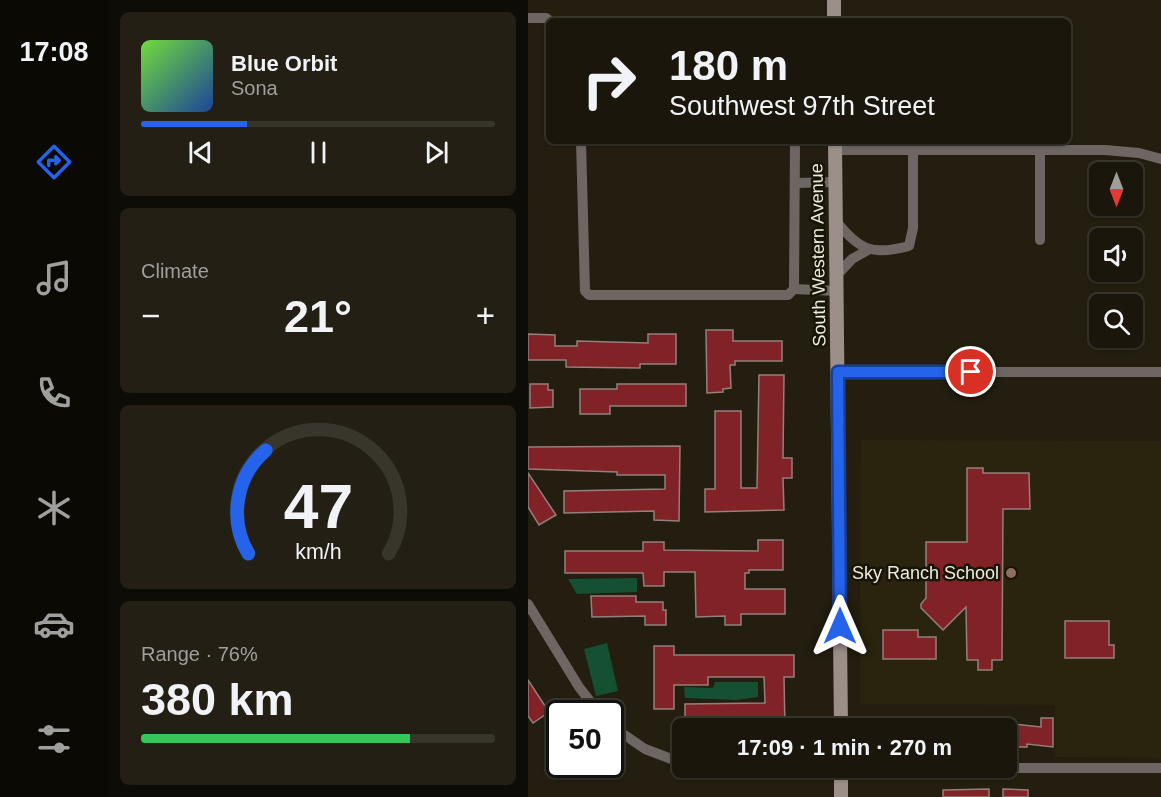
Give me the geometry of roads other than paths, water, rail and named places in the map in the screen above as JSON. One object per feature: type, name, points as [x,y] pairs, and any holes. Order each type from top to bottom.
[{"type":"main road","points":[[834,0],[834,18]]},
{"type":"main road","name":"South Western Avenue","points":[[835,146],[841,718]]},
{"type":"main road","points":[[841,778],[841,797]]},
{"type":"street","points":[[528,18],[546,19]]},
{"type":"street","points":[[581,144],[585,291],[589,295],[788,295],[794,289],[795,144]]},
{"type":"street","points":[[835,146],[1040,146],[1126,152],[1161,159]]},
{"type":"street","points":[[836,221],[850,240],[868,250],[893,250],[909,246],[913,228],[913,146]]},
{"type":"street","points":[[1040,146],[1040,240]]},
{"type":"street","points":[[796,183],[836,182]]},
{"type":"street","points":[[837,275],[852,259],[868,250]]},
{"type":"street","points":[[794,289],[837,291]]},
{"type":"street","points":[[838,372],[1161,372]]},
{"type":"street","points":[[528,604],[589,700]]},
{"type":"street","points":[[624,735],[645,749],[672,759]]},
{"type":"street","points":[[1017,768],[1161,768]]},
{"type":"place","name":"Sky Ranch School","points":[[1011,573]]}]
